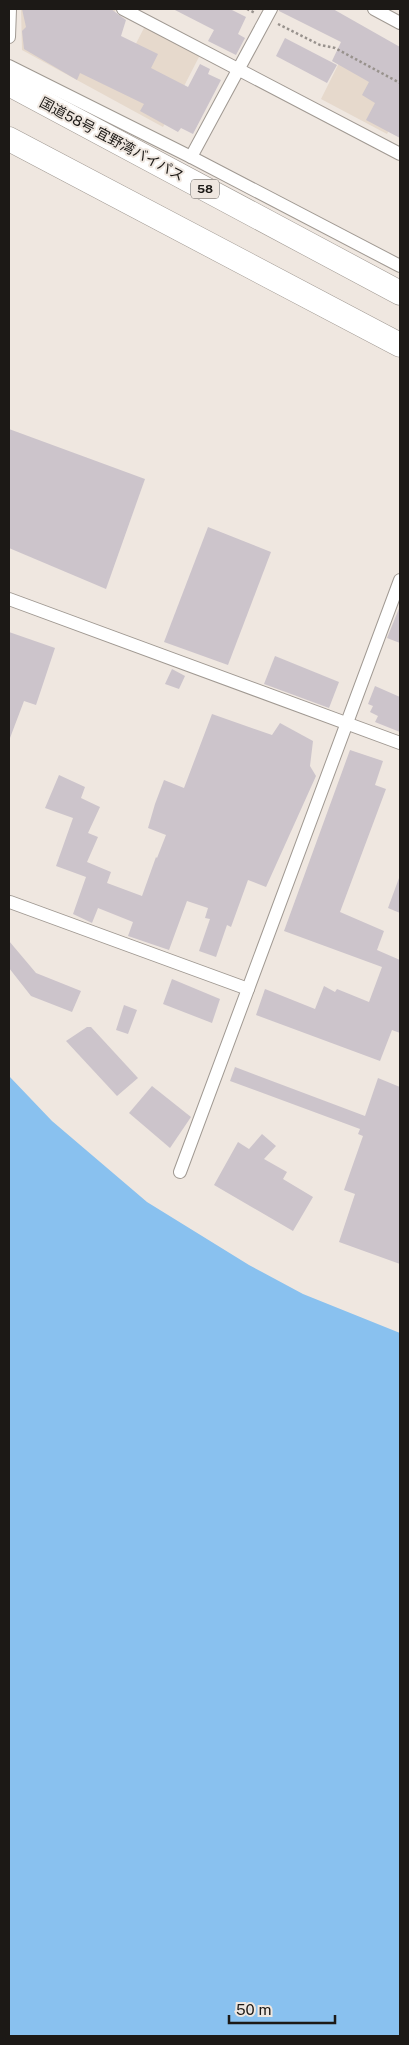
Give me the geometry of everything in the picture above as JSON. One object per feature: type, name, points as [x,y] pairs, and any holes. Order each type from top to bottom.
[{"type":"highway","name":"国道58号 宜野湾バイパス","points":[[9,84],[395,291]]},
{"type":"highway","points":[[9,139],[400,345]]},
{"type":"street","points":[[9,37],[10,9]]},
{"type":"street","points":[[123,9],[400,154]]},
{"type":"street","points":[[374,9],[400,23]]},
{"type":"street","points":[[191,157],[269,14]]},
{"type":"street","points":[[9,66],[191,157],[400,266],[395,291]]},
{"type":"street","points":[[180,1172],[400,580]]},
{"type":"street","points":[[9,599],[400,743]]},
{"type":"street","points":[[10,902],[248,989]]},
{"type":"path","points":[[248,9],[269,14],[320,45],[335,48],[400,83]]},
{"type":"shaded area","points":[[21,9],[116,9],[91,59],[120,75],[145,26],[200,55],[163,127],[22,50]]},
{"type":"shaded area","points":[[342,57],[400,88],[400,108],[387,134],[321,99]]},
{"type":"water","points":[[9,1076],[52,1121],[147,1202],[249,1265],[303,1294],[400,1333],[400,2036],[9,2036]]},
{"type":"building","points":[[22,9],[111,9],[126,20],[121,36],[158,54],[151,68],[188,87],[200,64],[210,69],[208,74],[221,80],[193,134],[181,128],[178,132],[140,111],[144,104],[80,73],[77,80],[24,49],[22,31],[26,27]]},
{"type":"building","points":[[173,9],[230,9],[246,17],[238,34],[245,38],[236,55],[208,41],[214,30]]},
{"type":"building","points":[[279,9],[333,9],[400,47],[400,138],[366,120],[375,103],[362,95],[369,82],[332,61],[341,42],[279,11]]},
{"type":"building","points":[[285,38],[337,65],[327,83],[276,56]]},
{"type":"building","points":[[9,429],[145,479],[106,589],[9,548]]},
{"type":"building","points":[[208,527],[271,552],[228,665],[164,642]]},
{"type":"building","points":[[400,606],[400,643],[387,638]]},
{"type":"building","points":[[9,632],[55,648],[36,705],[24,701],[10,738]]},
{"type":"building","points":[[275,656],[339,682],[329,708],[264,684]]},
{"type":"building","points":[[172,669],[185,676],[179,689],[165,684]]},
{"type":"building","points":[[375,686],[400,697],[400,732],[375,722],[378,716],[370,712],[373,706],[368,704]]},
{"type":"building","points":[[212,714],[272,735],[280,723],[313,741],[310,766],[316,776],[266,887],[248,880],[231,927],[227,925],[216,957],[199,951],[210,919],[205,918],[208,908],[187,901],[169,950],[128,936],[133,922],[98,908],[92,923],[73,914],[86,877],[56,866],[73,818],[45,808],[59,775],[85,787],[81,798],[100,807],[88,833],[98,837],[87,862],[111,872],[107,883],[142,896],[166,835],[148,828],[164,780],[184,788]]},
{"type":"building","points":[[350,750],[383,761],[375,785],[386,789],[340,912],[384,931],[377,950],[400,960],[400,1033],[392,1030],[380,1061],[256,1015],[265,989],[315,1009],[324,986],[335,992],[337,989],[369,1002],[382,967],[284,931]]},
{"type":"building","points":[[400,879],[400,913],[388,908]]},
{"type":"building","points":[[9,941],[36,973],[81,991],[72,1012],[31,996],[9,968]]},
{"type":"building","points":[[172,979],[220,999],[212,1023],[163,1004]]},
{"type":"building","points":[[124,1005],[137,1010],[128,1034],[116,1030]]},
{"type":"building","points":[[87,1027],[91,1027],[138,1078],[117,1096],[66,1041]]},
{"type":"building","points":[[235,1067],[365,1116],[378,1078],[400,1087],[400,1264],[339,1242],[355,1194],[344,1190],[363,1136],[358,1134],[360,1129],[230,1081]]},
{"type":"building","points":[[152,1086],[191,1117],[170,1148],[129,1113]]},
{"type":"building","points":[[262,1134],[276,1146],[264,1159],[287,1172],[283,1179],[313,1197],[293,1231],[214,1185],[238,1142],[249,1149]]}]
